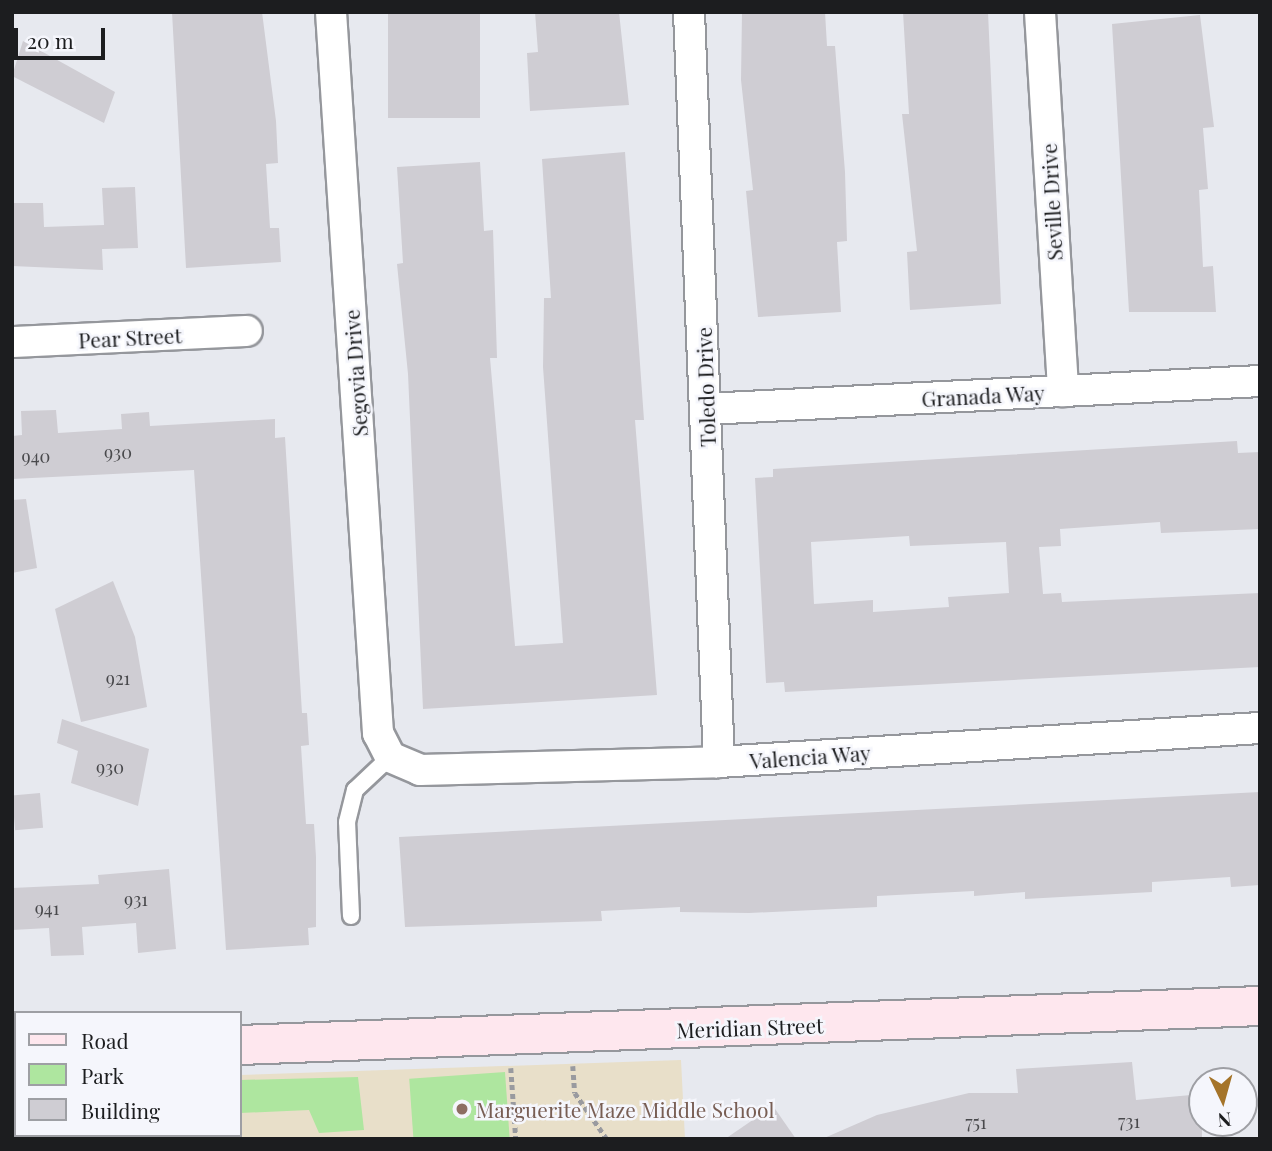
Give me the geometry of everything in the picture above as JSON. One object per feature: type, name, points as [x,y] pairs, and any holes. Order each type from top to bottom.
[{"type":"street","name":"Segovia Drive","points":[[331,12],[384,745]]},
{"type":"street","name":"Toledo Drive","points":[[689,12],[719,762]]},
{"type":"street","name":"Seville Drive","points":[[1040,12],[1063,391]]},
{"type":"street","name":"Pear Street","points":[[12,342],[247,331]]},
{"type":"street","name":"Granada Way","points":[[706,409],[1260,382]]},
{"type":"street","name":"Valencia Way","points":[[384,745],[420,770],[719,762],[1260,728]]},
{"type":"street","name":"Meridian Street","points":[[242,1045],[509,1032],[569,1034],[1260,1006]]},
{"type":"lane","points":[[351,916],[347,822],[355,790],[384,745]]},
{"type":"path","points":[[509,1032],[516,1139]]},
{"type":"path","points":[[569,1034],[575,1093],[607,1139]]},
{"type":"shaded area","name":"Marguerite Maze Middle School","points":[[681,1060],[685,1139],[12,1139],[12,1083],[14,1137],[242,1137],[242,1075]]},
{"type":"green space","points":[[505,1072],[510,1139],[413,1139],[409,1079]]},
{"type":"green space","points":[[358,1077],[364,1130],[319,1133],[309,1110],[242,1113],[242,1080]]},
{"type":"building","points":[[172,12],[262,12],[276,121],[278,163],[266,164],[270,228],[279,228],[281,262],[186,268]]},
{"type":"building","points":[[388,12],[480,12],[480,118],[388,118]]},
{"type":"building","points":[[535,12],[619,12],[629,105],[530,111],[527,53],[538,52]]},
{"type":"building","points":[[742,12],[825,12],[827,46],[835,46],[845,172],[847,241],[837,242],[841,312],[758,317],[746,191],[753,190],[741,80]]},
{"type":"building","points":[[903,12],[988,12],[1001,304],[910,310],[907,252],[917,251],[902,114],[909,114]]},
{"type":"building","points":[[1200,15],[1214,127],[1203,128],[1208,189],[1199,190],[1203,267],[1213,266],[1216,312],[1129,312],[1112,24]]},
{"type":"building","points":[[23,41],[115,92],[104,123],[12,76]]},
{"type":"building","points":[[625,152],[644,420],[635,420],[657,695],[423,709],[408,374],[397,264],[403,263],[397,167],[480,162],[484,231],[493,230],[497,358],[490,358],[515,646],[563,643],[543,367],[544,298],[551,298],[542,159]]},
{"type":"building","points":[[135,187],[138,248],[102,249],[103,270],[12,266],[12,203],[43,203],[44,227],[104,225],[102,188]]},
{"type":"building","points":[[56,410],[58,433],[122,429],[121,414],[149,412],[150,426],[275,419],[275,438],[285,437],[302,713],[307,713],[309,745],[301,746],[306,824],[314,824],[316,857],[316,927],[308,928],[309,945],[226,950],[194,470],[12,479],[12,436],[22,435],[21,411]]},
{"type":"building","points":[[1237,441],[1238,453],[1260,452],[1260,529],[1161,533],[1160,522],[1060,529],[1061,546],[1039,547],[1043,594],[1061,593],[1062,602],[1260,593],[1260,667],[785,692],[784,682],[766,683],[755,478],[773,477],[773,469]],"holes":[[[909,536],[910,546],[1006,542],[1009,593],[948,597],[949,607],[873,612],[873,600],[814,604],[811,542]]]},
{"type":"building","points":[[26,499],[37,568],[12,573],[12,500]]},
{"type":"building","points":[[113,581],[135,637],[147,707],[81,722],[55,609]]},
{"type":"building","points":[[62,719],[149,749],[138,806],[71,783],[78,751],[57,743]]},
{"type":"building","points":[[1260,792],[1260,885],[1231,887],[1230,877],[1152,882],[1152,892],[1025,899],[1025,892],[974,896],[974,891],[877,896],[877,907],[749,913],[680,912],[680,907],[601,911],[602,921],[405,927],[399,837]]},
{"type":"building","points":[[40,793],[43,828],[15,830],[12,795]]},
{"type":"building","points":[[169,869],[176,949],[138,953],[136,923],[82,927],[84,955],[51,956],[49,928],[12,930],[12,888],[99,884],[98,875]]},
{"type":"building","points":[[1132,1062],[1136,1100],[1188,1095],[1188,1137],[1202,1139],[822,1139],[877,1115],[969,1093],[1018,1093],[1016,1069]]},
{"type":"building","points":[[773,1106],[796,1139],[725,1139]]},
{"type":"place","name":"Marguerite Maze Middle School","points":[[462,1109]]}]
